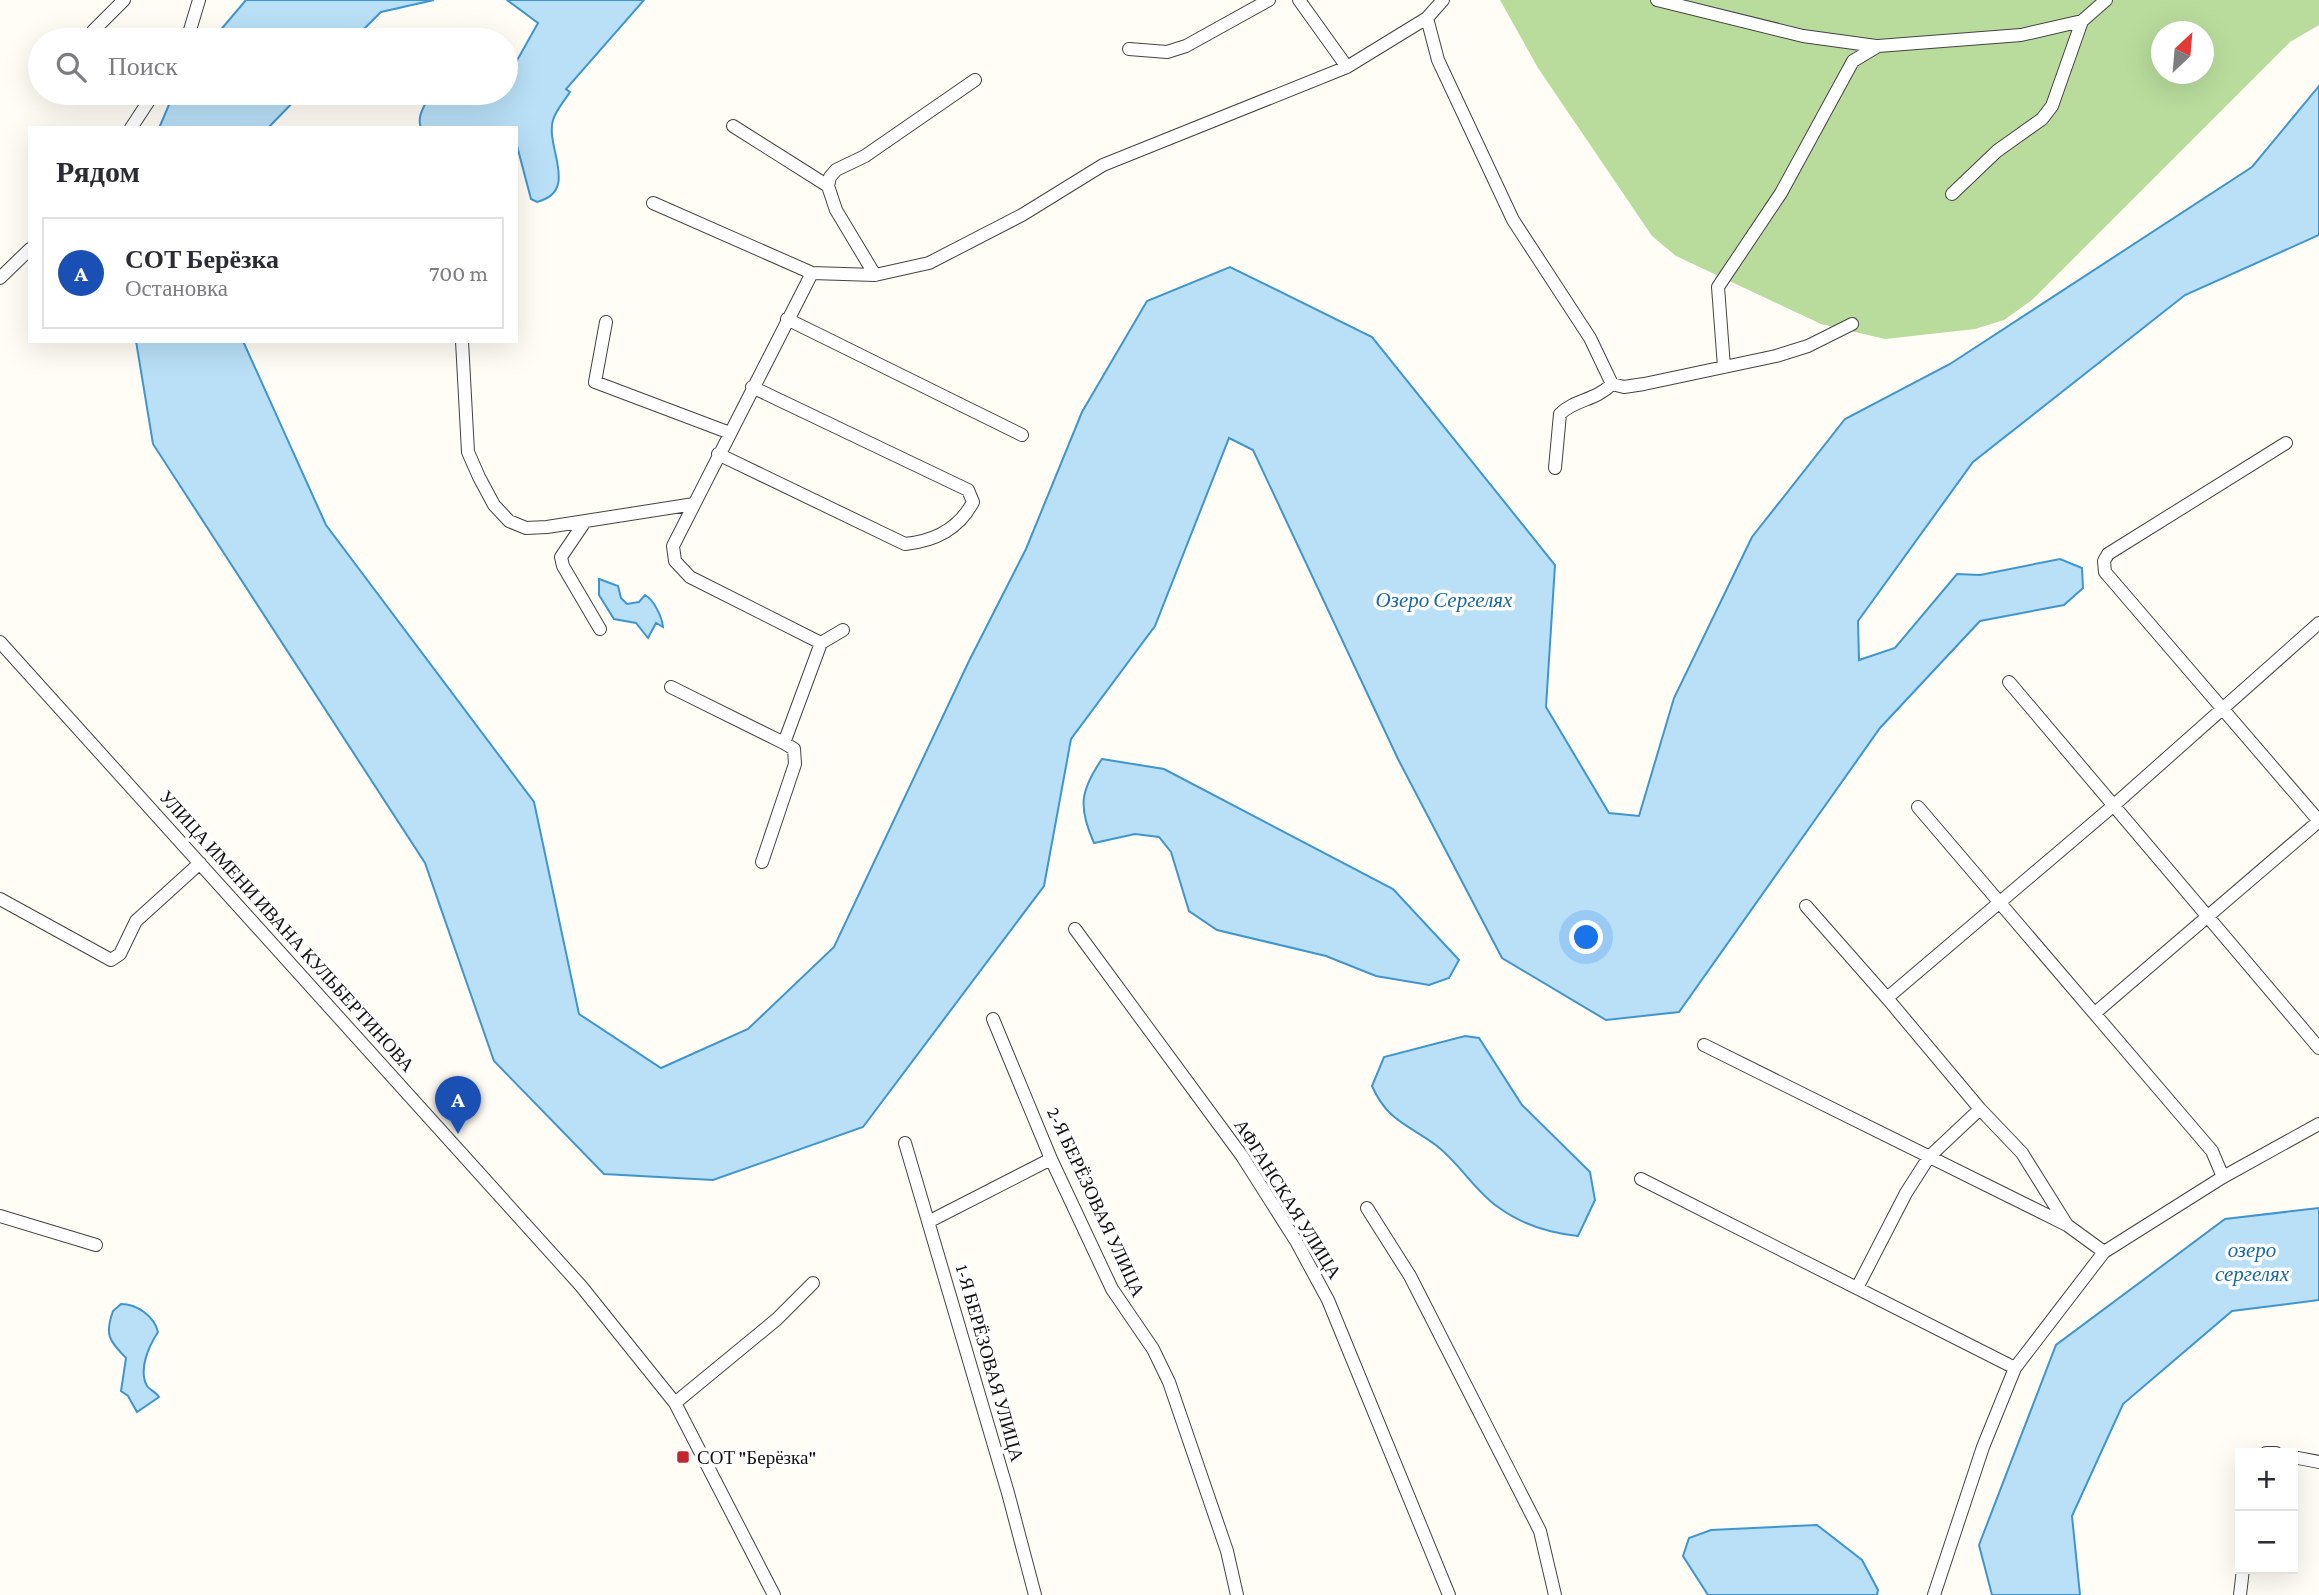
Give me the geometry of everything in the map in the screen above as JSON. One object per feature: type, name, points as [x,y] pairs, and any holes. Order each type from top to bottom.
[{"type":"street","points":[[96,28],[124,0]]},
{"type":"street","points":[[191,28],[199,0]]},
{"type":"street","points":[[1129,49],[1167,52],[1186,46],[1269,0]]},
{"type":"street","points":[[1299,0],[1347,67]]},
{"type":"street","points":[[653,203],[812,273],[875,275],[929,263],[1022,215],[1103,165],[1347,67],[1427,18],[1443,0]]},
{"type":"street","points":[[1657,0],[1803,36],[1878,46],[2055,30],[2082,21],[2106,0]]},
{"type":"street","points":[[1427,18],[1438,60],[1513,220],[1590,338],[1612,384]]},
{"type":"street","points":[[1952,194],[1997,151],[2042,120],[2052,106],[2082,21]]},
{"type":"street","points":[[1724,367],[1718,287],[1781,193],[1853,61],[1878,46]]},
{"type":"street","points":[[875,275],[836,210],[828,186],[830,177],[836,170],[865,156],[975,80]]},
{"type":"street","points":[[132,126],[146,105]]},
{"type":"street","points":[[733,126],[828,186]]},
{"type":"street","points":[[0,278],[28,251]]},
{"type":"street","points":[[812,273],[673,546],[675,561],[690,577],[821,643]]},
{"type":"street","points":[[787,319],[1022,435]]},
{"type":"street","points":[[606,322],[594,382],[730,433]]},
{"type":"street","points":[[1612,384],[1624,387],[1644,384],[1724,367],[1808,346],[1852,324]]},
{"type":"street","points":[[463,343],[468,452],[494,505],[509,521],[526,528],[584,523],[694,504]]},
{"type":"street","points":[[1555,468],[1560,414],[1566,408],[1601,396],[1612,384]]},
{"type":"street","points":[[718,454],[905,544],[918,543],[951,530],[963,521],[973,502],[968,490],[752,387]]},
{"type":"street","points":[[2095,1013],[2319,821],[2105,572],[2104,561],[2108,554],[2286,443]]},
{"type":"street","points":[[584,523],[561,556],[563,566],[600,629]]},
{"type":"street","points":[[1887,998],[2113,806],[2319,623]]},
{"type":"street","points":[[784,743],[821,643],[843,630]]},
{"type":"street","name":"УЛИЦА ИМЕНИ ИВАНА КУЛЬБЕРТИНОВА","points":[[0,642],[581,1286],[675,1403],[774,1595]]},
{"type":"street","points":[[2009,682],[2319,1048]]},
{"type":"street","points":[[671,687],[720,714],[794,748],[795,764],[762,862]]},
{"type":"street","points":[[1918,807],[2211,1151],[2223,1177]]},
{"type":"street","points":[[0,899],[111,960],[120,954],[136,921],[200,863]]},
{"type":"street","points":[[1806,906],[1980,1109],[2022,1153],[2067,1225]]},
{"type":"street","name":"АФГАНСКАЯ УЛИЦА","points":[[1075,929],[1242,1157],[1296,1241],[1328,1300],[1402,1472],[1450,1595]]},
{"type":"street","name":"2-Я БЕРЁЗОВАЯ УЛИЦА","points":[[993,1019],[1051,1158],[1112,1289],[1153,1349],[1169,1382],[1227,1551],[1237,1595]]},
{"type":"street","points":[[1704,1045],[2067,1225],[2104,1252]]},
{"type":"street","points":[[1857,1288],[1906,1193],[1929,1157],[1980,1109]]},
{"type":"street","points":[[1934,1595],[1983,1447],[2015,1368],[2104,1252],[2223,1177],[2319,1124]]},
{"type":"street","name":"1-Я БЕРЁЗОВАЯ УЛИЦА","points":[[905,1143],[930,1221],[1035,1595]]},
{"type":"street","points":[[930,1221],[1051,1158]]},
{"type":"street","points":[[1641,1179],[2015,1368]]},
{"type":"street","points":[[1367,1208],[1410,1276],[1540,1531],[1555,1595]]},
{"type":"street","points":[[0,1216],[96,1245]]},
{"type":"street","points":[[675,1403],[777,1319],[813,1283]]},
{"type":"street","points":[[2298,1458],[2319,1462]]},
{"type":"street","points":[[2239,1595],[2242,1574]]},
{"type":"green space","points":[[1500,0],[2319,0],[2319,25],[2290,42],[2032,300],[2004,320],[1975,329],[1885,339],[1821,324],[1676,256],[1652,236],[1538,68]]},
{"type":"water","points":[[246,0],[434,0],[381,12],[365,28],[222,28]]},
{"type":"water","points":[[507,0],[644,0],[566,89],[570,92],[554,116],[552,131],[559,178],[557,188],[550,196],[537,202],[531,199],[518,150],[518,126],[420,126],[420,120],[425,105],[518,105],[518,59],[538,23]]},
{"type":"water","name":"Озеро Сергелях","points":[[2319,86],[2319,235],[2185,295],[1973,462],[1858,621],[1859,660],[1895,648],[1957,574],[1980,575],[2060,559],[2082,568],[2083,588],[2064,605],[1980,621],[1880,728],[1679,1012],[1606,1020],[1502,958],[1398,759],[1253,450],[1229,438],[1155,626],[1071,739],[1044,886],[863,1127],[713,1180],[604,1174],[494,1061],[425,863],[153,444],[136,343],[244,343],[326,525],[534,802],[579,1014],[661,1068],[748,1029],[834,947],[969,661],[1026,549],[1082,412],[1147,301],[1230,267],[1372,337],[1555,565],[1546,707],[1609,813],[1639,816],[1674,698],[1752,537],[1845,419],[1950,364],[2252,167]]},
{"type":"water","points":[[169,105],[290,105],[270,126],[160,126]]},
{"type":"water","points":[[599,579],[618,586],[621,598],[627,604],[639,602],[645,595],[648,597],[657,609],[663,627],[656,623],[648,638],[636,623],[614,619],[599,595]]},
{"type":"water","points":[[1102,759],[1164,769],[1393,889],[1459,960],[1449,978],[1429,985],[1376,976],[1326,956],[1217,930],[1189,911],[1171,852],[1159,837],[1135,834],[1094,843],[1085,819],[1084,800],[1089,781]]},
{"type":"water","points":[[1465,1036],[1479,1038],[1522,1105],[1590,1172],[1595,1200],[1578,1236],[1536,1227],[1498,1207],[1445,1153],[1392,1115],[1378,1098],[1372,1086],[1384,1057]]},
{"type":"water","name":"озеро сергелях","points":[[2319,1208],[2319,1300],[2232,1311],[2123,1404],[2072,1516],[2080,1595],[1992,1595],[1979,1545],[2056,1345],[2225,1219]]},
{"type":"water","points":[[121,1304],[144,1312],[153,1321],[158,1332],[148,1351],[144,1372],[147,1386],[159,1397],[137,1412],[128,1396],[121,1391],[126,1358],[112,1342],[109,1332],[113,1311]]},
{"type":"water","points":[[1817,1525],[1862,1560],[1878,1590],[1877,1595],[1708,1595],[1683,1556],[1689,1538],[1711,1530]]},
{"type":"place","name":"СОТ Берёзка","points":[[458,1134]]},
{"type":"place","name":"СОТ \"Берёзка\"","points":[[683,1457]]}]
